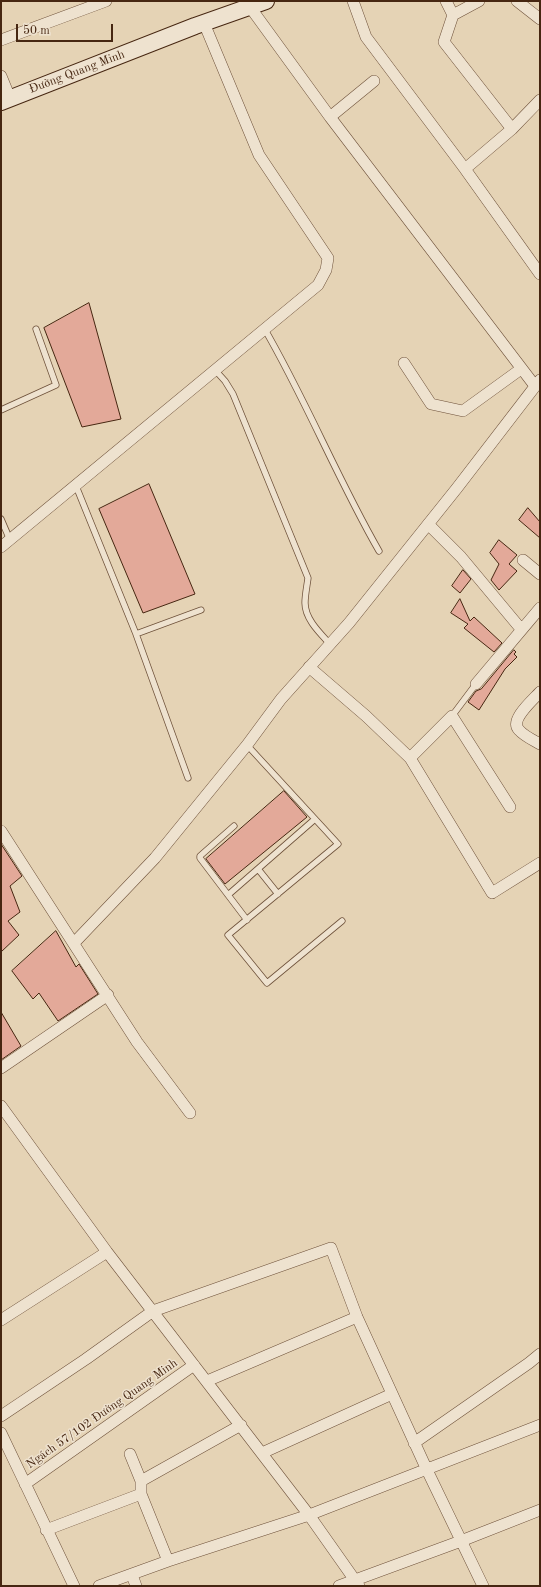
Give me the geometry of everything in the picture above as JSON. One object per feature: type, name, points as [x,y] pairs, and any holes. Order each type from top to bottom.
[{"type":"street","points":[[1,40],[106,1]]},
{"type":"street","name":"Đường Quang Minh","points":[[6,100],[204,23],[266,1]]},
{"type":"street","points":[[446,1],[453,15]]},
{"type":"street","points":[[479,1],[453,15],[444,42],[512,129]]},
{"type":"street","points":[[517,1],[540,19]]},
{"type":"street","points":[[355,2],[366,37],[465,169],[540,274]]},
{"type":"street","points":[[74,943],[155,858],[247,745],[281,699],[349,623],[537,383],[521,369],[330,117],[250,7]]},
{"type":"street","points":[[5,543],[318,285],[326,270],[328,258],[258,155],[204,23]]},
{"type":"street","points":[[1,76],[6,100]]},
{"type":"street","points":[[330,117],[374,81]]},
{"type":"street","points":[[465,169],[512,129],[540,100]]},
{"type":"street","points":[[404,363],[431,404],[463,411],[521,369]]},
{"type":"street","points":[[428,524],[461,557],[521,628]]},
{"type":"street","points":[[523,560],[540,574]]},
{"type":"street","points":[[476,684],[521,628],[540,608]]},
{"type":"street","points":[[309,667],[366,716],[410,758],[492,893],[540,863]]},
{"type":"street","points":[[540,692],[517,719],[516,725],[519,730],[540,744]]},
{"type":"street","points":[[410,758],[452,716],[510,807]]},
{"type":"street","points":[[1,831],[137,1042],[190,1114]]},
{"type":"street","points":[[1,1068],[108,995]]},
{"type":"street","points":[[1,1106],[107,1252],[309,1515],[357,1583]]},
{"type":"street","points":[[1,1416],[86,1359],[153,1311],[331,1248],[357,1317],[414,1443],[483,1586]]},
{"type":"street","points":[[1,1320],[107,1252]]},
{"type":"street","points":[[207,1381],[357,1317]]},
{"type":"street","points":[[414,1443],[540,1354]]},
{"type":"street","name":"Ngách 57/102 Đường Quang Minh","points":[[25,1484],[194,1365]]},
{"type":"street","points":[[262,1453],[392,1394]]},
{"type":"street","points":[[141,1481],[241,1425]]},
{"type":"street","points":[[99,1586],[168,1561],[309,1515],[540,1425]]},
{"type":"street","points":[[2,1440],[74,1586]]},
{"type":"street","points":[[130,1454],[141,1481],[141,1494],[168,1561]]},
{"type":"street","points":[[46,1530],[141,1494]]},
{"type":"street","points":[[339,1586],[357,1583],[540,1510]]},
{"type":"street","points":[[132,1575],[136,1586]]},
{"type":"lane","points":[[264,328],[292,377],[360,518],[379,551]]},
{"type":"lane","points":[[1,410],[56,385],[36,329]]},
{"type":"lane","points":[[215,370],[225,381],[233,394],[308,578],[305,604],[307,613],[315,626],[330,644]]},
{"type":"lane","points":[[76,486],[136,634],[188,778]]},
{"type":"lane","points":[[1,519],[5,543]]},
{"type":"lane","points":[[136,634],[201,610]]},
{"type":"lane","points":[[452,716],[476,684]]},
{"type":"lane","points":[[247,745],[338,844],[228,935],[267,983],[342,921]]},
{"type":"lane","points":[[228,895],[316,819]]},
{"type":"lane","points":[[234,826],[200,858],[247,920]]},
{"type":"lane","points":[[258,869],[278,894]]},
{"type":"building","points":[[89,303],[121,419],[82,427],[44,328]]},
{"type":"building","points":[[149,484],[195,594],[143,613],[99,509]]},
{"type":"building","points":[[528,508],[540,522],[540,538],[519,520]]},
{"type":"building","points":[[499,540],[517,555],[509,564],[517,571],[499,590],[491,580],[499,564],[490,553]]},
{"type":"building","points":[[463,570],[471,579],[460,593],[452,586]]},
{"type":"building","points":[[460,599],[470,621],[474,617],[502,643],[494,652],[464,628],[468,624],[451,613]]},
{"type":"building","points":[[514,650],[516,652],[514,654],[517,657],[505,669],[479,710],[468,702],[476,691],[481,689]]},
{"type":"building","points":[[284,791],[307,817],[225,884],[206,859]]},
{"type":"building","points":[[1,844],[22,876],[10,886],[20,912],[8,921],[19,935],[1,952]]},
{"type":"building","points":[[56,931],[76,967],[79,964],[98,994],[58,1021],[39,993],[33,999],[12,971]]},
{"type":"building","points":[[1,1012],[21,1046],[1,1060]]}]
